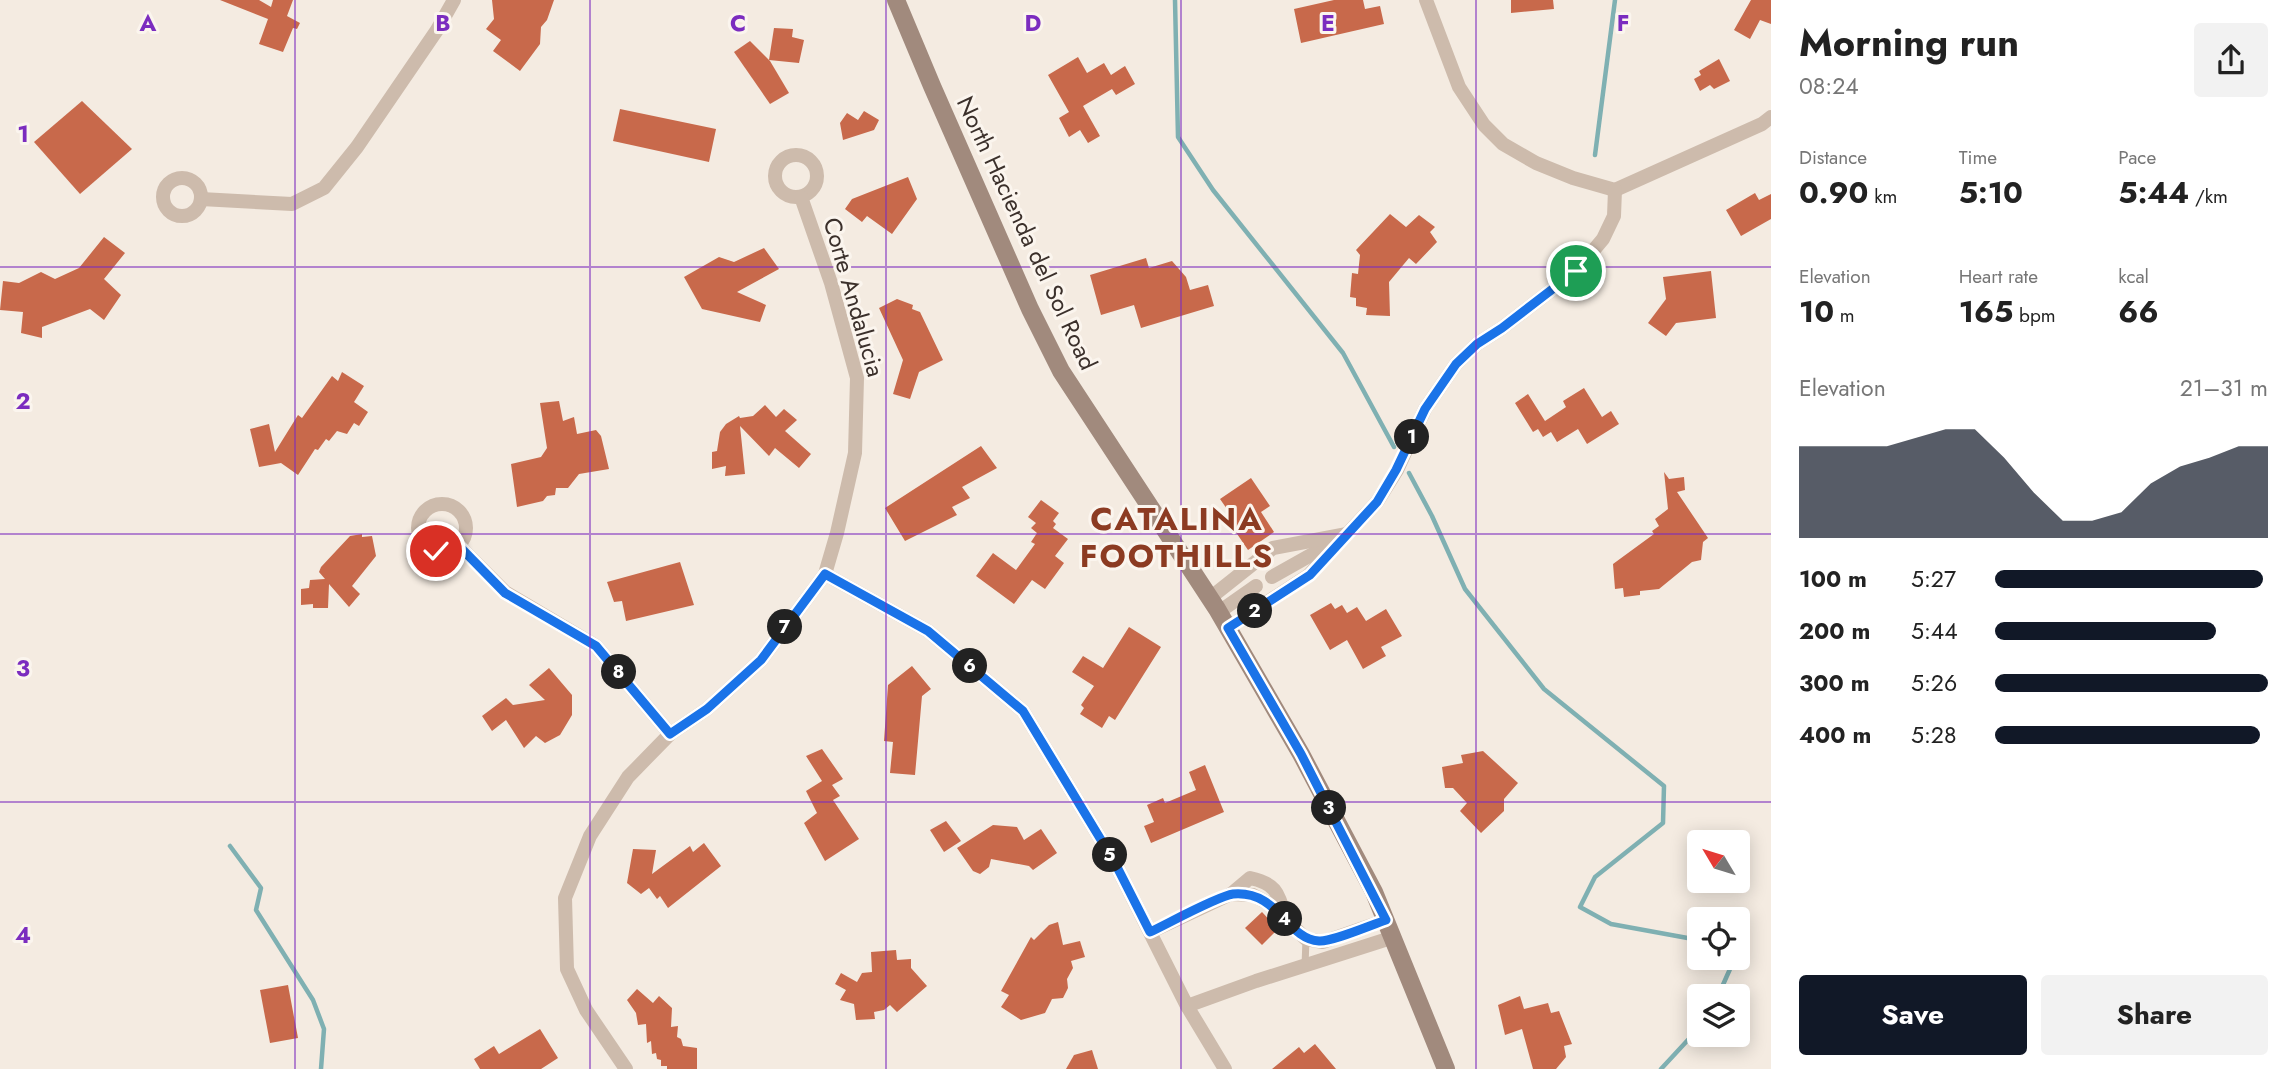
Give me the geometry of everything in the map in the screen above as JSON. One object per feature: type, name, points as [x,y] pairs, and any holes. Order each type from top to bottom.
[{"type":"street","points":[[201,199],[292,204],[324,188],[357,147],[437,30],[454,0]]},
{"type":"street","name":"North Hacienda del Sol Road","points":[[896,0],[1030,309],[1061,371],[1214,605],[1301,754],[1394,937],[1446,1069]]},
{"type":"street","points":[[1426,0],[1459,87],[1484,125],[1503,144],[1535,163],[1573,178],[1615,190],[1763,124],[1771,117]]},
{"type":"street","points":[[1228,628],[1310,575],[1377,502],[1396,470],[1425,409],[1456,364],[1477,344],[1576,271],[1603,239],[1614,216],[1615,190]]},
{"type":"street","name":"Corte Andalucia","points":[[801,197],[831,283],[857,379],[855,453],[825,574]]},
{"type":"street","points":[[1214,605],[1273,548],[1347,534]]},
{"type":"street","points":[[1272,576],[1347,534]]},
{"type":"street","points":[[459,546],[505,593],[596,646],[670,734]]},
{"type":"street","points":[[626,1069],[586,1010],[567,969],[565,898],[590,836],[628,778],[670,734],[707,709],[761,660],[825,574],[928,631],[1023,711],[1115,863],[1187,1006],[1226,1069]]},
{"type":"street","points":[[1214,605],[1256,586]]},
{"type":"street","points":[[1150,932],[1231,894],[1254,895],[1271,905],[1306,939],[1323,942],[1386,920]]},
{"type":"street","points":[[1187,1006],[1394,937]]},
{"type":"lane","points":[[1305,967],[1306,939]]},
{"type":"building","points":[[220,0],[259,0],[271,7],[273,0],[293,0],[287,16],[300,23],[297,29],[293,28],[283,52],[259,44],[268,19]]},
{"type":"building","points":[[492,0],[554,0],[547,20],[541,27],[540,44],[520,71],[493,51],[501,40],[486,29],[494,19]]},
{"type":"building","points":[[1334,0],[1363,0],[1365,9],[1380,6],[1384,24],[1301,43],[1294,9]]},
{"type":"building","points":[[1511,0],[1553,0],[1554,9],[1511,13]]},
{"type":"building","points":[[1751,0],[1771,0],[1771,24],[1760,20],[1750,39],[1734,30]]},
{"type":"building","points":[[774,28],[793,29],[792,37],[804,40],[799,63],[769,60]]},
{"type":"building","points":[[750,41],[770,61],[789,93],[770,104],[734,52]]},
{"type":"building","points":[[1078,57],[1087,73],[1104,63],[1111,75],[1125,66],[1135,84],[1116,95],[1112,89],[1083,106],[1100,136],[1088,143],[1080,130],[1069,137],[1059,118],[1069,112],[1048,75]]},
{"type":"building","points":[[1719,59],[1730,81],[1714,89],[1710,85],[1700,91],[1694,79],[1701,75],[1699,71]]},
{"type":"building","points":[[82,101],[132,149],[80,194],[34,142]]},
{"type":"building","points":[[620,109],[716,129],[709,162],[613,141]]},
{"type":"building","points":[[864,111],[879,120],[874,130],[843,140],[840,123],[847,113],[858,120]]},
{"type":"building","points":[[908,177],[917,199],[892,234],[867,216],[862,222],[845,209],[852,199]]},
{"type":"building","points":[[1755,193],[1759,200],[1771,194],[1771,219],[1741,236],[1726,210]]},
{"type":"building","points":[[1390,214],[1406,227],[1419,215],[1435,227],[1430,232],[1437,242],[1416,264],[1409,258],[1389,282],[1390,316],[1366,315],[1367,308],[1356,306],[1356,298],[1350,297],[1352,273],[1358,274],[1360,255],[1356,250]]},
{"type":"building","points":[[104,237],[125,253],[104,279],[121,295],[104,320],[90,309],[42,327],[42,338],[21,333],[23,312],[0,310],[3,281],[19,283],[41,272],[55,279],[79,268]]},
{"type":"building","points":[[764,248],[779,269],[737,292],[766,305],[760,322],[702,309],[684,277],[719,257],[734,262]]},
{"type":"building","points":[[1146,258],[1149,268],[1172,261],[1186,277],[1190,290],[1208,285],[1214,306],[1141,328],[1134,305],[1101,315],[1090,275]]},
{"type":"building","points":[[1711,271],[1716,318],[1676,323],[1666,336],[1648,323],[1666,299],[1663,277]]},
{"type":"building","points":[[897,299],[913,305],[912,309],[920,312],[943,360],[919,372],[910,399],[893,394],[903,360],[879,308]]},
{"type":"building","points":[[342,372],[364,386],[354,402],[368,412],[359,426],[354,423],[347,434],[337,431],[329,441],[326,439],[318,450],[315,449],[298,475],[281,463],[259,467],[250,429],[269,424],[275,452],[298,415],[302,418],[332,376],[338,381]]},
{"type":"building","points":[[1584,388],[1602,417],[1611,411],[1619,424],[1587,444],[1578,429],[1557,442],[1551,432],[1543,437],[1538,429],[1533,432],[1515,403],[1528,394],[1545,421],[1566,407],[1563,401]]},
{"type":"building","points":[[559,401],[563,421],[574,417],[577,434],[596,430],[601,436],[609,469],[579,474],[568,488],[556,488],[555,495],[547,496],[543,501],[517,507],[511,464],[541,457],[547,448],[540,403]]},
{"type":"building","points":[[765,405],[776,417],[784,409],[797,420],[785,431],[811,454],[799,468],[775,448],[769,456],[740,426],[745,474],[725,476],[726,466],[712,469],[712,452],[717,451],[720,432],[726,424],[739,416],[753,416]]},
{"type":"building","points":[[981,446],[997,468],[962,487],[970,498],[952,507],[957,515],[905,541],[885,508]]},
{"type":"building","points":[[1664,472],[1669,479],[1684,477],[1685,490],[1677,492],[1708,538],[1703,542],[1701,560],[1692,562],[1659,589],[1640,591],[1640,595],[1624,597],[1623,588],[1615,589],[1613,564],[1654,534],[1652,531],[1659,526],[1655,519],[1668,509]]},
{"type":"building","points":[[1251,478],[1270,506],[1261,512],[1274,532],[1248,550],[1231,525],[1236,522],[1220,499]]},
{"type":"building","points":[[1041,500],[1059,513],[1053,521],[1056,524],[1053,528],[1068,539],[1055,556],[1064,563],[1045,589],[1032,580],[1014,604],[976,576],[993,553],[1016,570],[1035,544],[1031,542],[1037,533],[1031,528],[1036,523],[1028,517]]},
{"type":"building","points":[[362,534],[362,537],[372,536],[376,556],[352,586],[360,594],[349,607],[329,584],[328,608],[313,608],[313,604],[301,605],[301,589],[309,588],[310,580],[325,579],[319,572],[321,567],[350,536]]},
{"type":"building","points":[[680,562],[694,605],[626,621],[622,601],[614,602],[607,582]]},
{"type":"building","points":[[1331,603],[1335,609],[1342,605],[1347,613],[1357,607],[1366,621],[1386,609],[1402,636],[1381,647],[1386,656],[1363,669],[1347,640],[1330,650],[1310,615]]},
{"type":"building","points":[[1129,627],[1161,647],[1115,720],[1109,716],[1102,728],[1080,714],[1084,708],[1081,705],[1094,686],[1072,672],[1083,656],[1103,668]]},
{"type":"building","points":[[912,666],[931,689],[922,696],[915,775],[890,773],[893,742],[884,741],[888,685]]},
{"type":"building","points":[[549,668],[572,695],[572,715],[560,735],[545,743],[536,736],[524,748],[506,720],[492,731],[482,716],[506,698],[513,705],[545,700],[529,685]]},
{"type":"building","points":[[822,749],[843,779],[832,785],[840,796],[833,800],[859,839],[825,861],[804,823],[817,813],[806,791],[822,781],[806,756]]},
{"type":"building","points":[[1483,751],[1518,783],[1504,799],[1504,811],[1481,833],[1460,811],[1467,803],[1453,788],[1445,788],[1442,767],[1463,763],[1461,755]]},
{"type":"building","points":[[1205,765],[1224,812],[1151,843],[1144,826],[1154,822],[1147,805],[1163,798],[1165,803],[1196,790],[1189,772]]},
{"type":"building","points":[[946,821],[961,841],[944,852],[930,830]]},
{"type":"building","points":[[993,825],[1017,827],[1024,840],[1041,829],[1057,853],[1033,870],[1029,866],[991,859],[989,867],[980,874],[973,871],[957,848]]},
{"type":"building","points":[[704,843],[721,866],[668,908],[660,896],[657,899],[649,888],[641,894],[627,883],[633,849],[656,850],[652,874],[690,846],[693,852]]},
{"type":"building","points":[[1262,912],[1278,929],[1262,945],[1245,928]]},
{"type":"building","points":[[1058,922],[1063,945],[1080,941],[1085,957],[1071,961],[1073,968],[1067,979],[1068,988],[1063,998],[1052,999],[1045,1013],[1021,1020],[1001,1007],[1009,995],[1001,991],[1031,937],[1034,940],[1049,925]]},
{"type":"building","points":[[896,950],[897,960],[911,959],[911,968],[927,986],[897,1012],[890,1005],[884,1010],[874,1012],[875,1019],[856,1020],[854,1004],[840,1000],[846,990],[835,984],[841,973],[857,982],[862,973],[872,972],[871,952]]},
{"type":"building","points":[[288,985],[298,1038],[270,1043],[260,990]]},
{"type":"building","points":[[637,989],[653,1003],[659,996],[672,1008],[671,1027],[678,1026],[677,1037],[681,1039],[683,1046],[697,1048],[697,1069],[667,1069],[667,1066],[661,1066],[661,1060],[657,1059],[656,1053],[652,1054],[651,1041],[647,1043],[646,1024],[638,1025],[636,1013],[627,1000]]},
{"type":"building","points":[[1520,996],[1524,1009],[1548,1003],[1551,1013],[1559,1011],[1572,1044],[1564,1046],[1566,1057],[1556,1069],[1533,1069],[1522,1029],[1505,1035],[1498,1005]]},
{"type":"building","points":[[540,1029],[558,1058],[541,1069],[480,1069],[474,1059],[494,1046],[499,1054]]},
{"type":"building","points":[[1315,1044],[1336,1069],[1272,1069],[1299,1047],[1304,1053]]},
{"type":"building","points":[[1092,1050],[1098,1069],[1066,1069],[1074,1055]]},
{"type":"waterway","points":[[1175,0],[1178,137],[1213,190],[1343,353],[1394,447]]},
{"type":"waterway","points":[[1595,155],[1615,0]]},
{"type":"waterway","points":[[1409,473],[1465,589],[1544,689],[1664,786],[1663,823],[1595,877],[1580,907],[1611,924],[1687,938]]},
{"type":"waterway","points":[[230,846],[261,888],[256,910],[313,1000],[324,1029],[321,1069]]},
{"type":"waterway","points":[[1723,984],[1730,970]]},
{"type":"waterway","points":[[1661,1069],[1687,1041]]},
{"type":"district","name":"CATALINA FOOTHILLS","points":[[1177,538]]},
{"type":"route","points":[[436,551],[445,552],[459,546],[505,593],[596,646],[670,734],[707,709],[761,660],[825,574],[928,631],[1023,711],[1115,863],[1150,932],[1231,894],[1254,895],[1271,905],[1306,939],[1323,942],[1386,920],[1301,754],[1228,628],[1310,575],[1377,502],[1396,470],[1425,409],[1456,364],[1477,344],[1576,271]]}]
